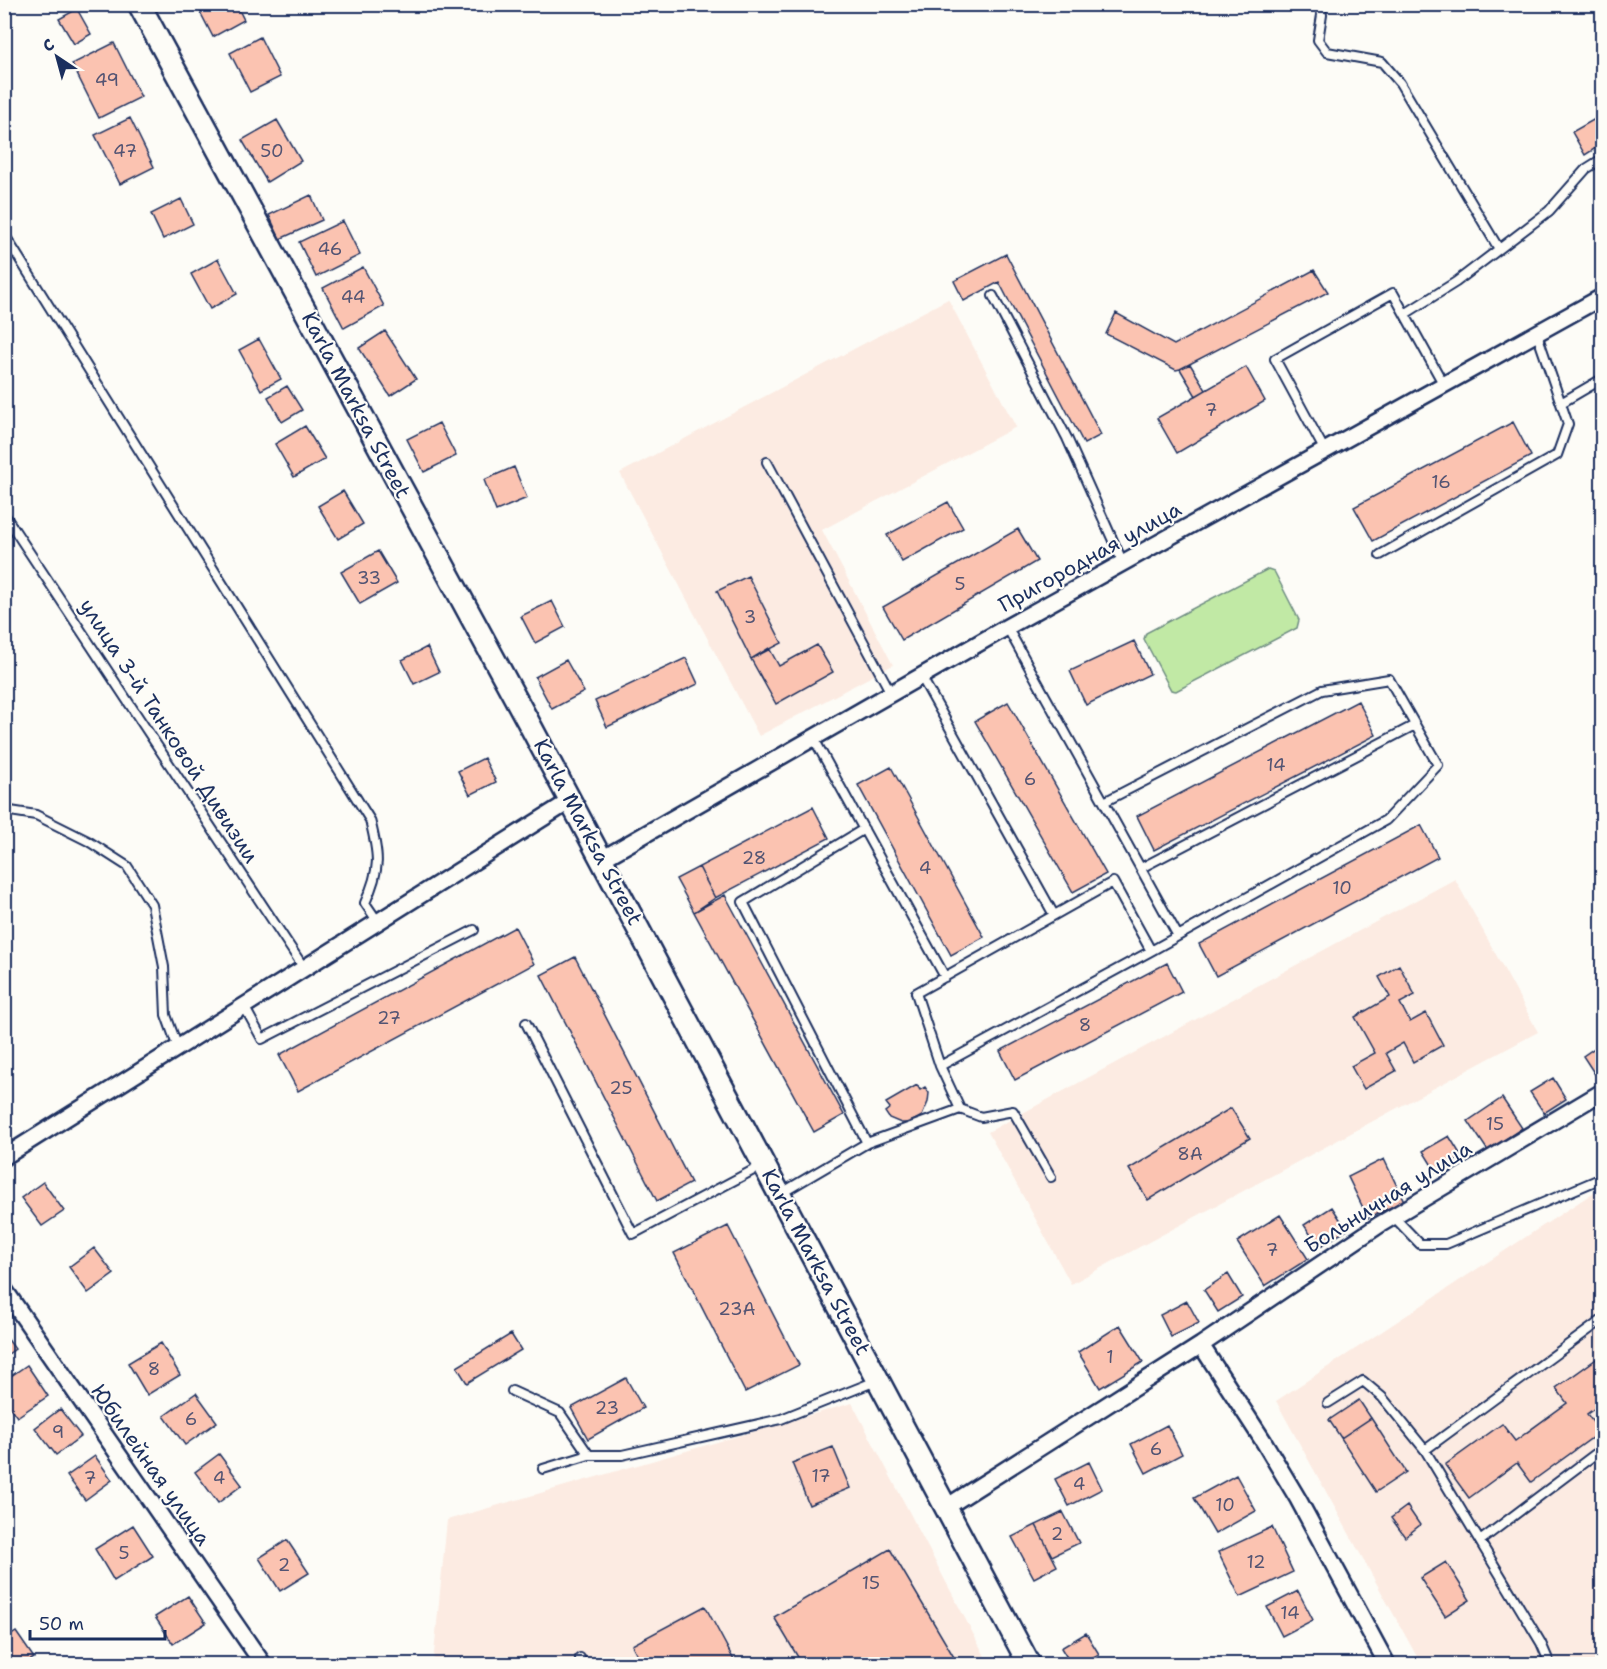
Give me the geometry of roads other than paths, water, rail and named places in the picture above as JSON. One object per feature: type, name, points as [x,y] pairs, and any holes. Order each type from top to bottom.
[{"type":"main road","name":"Karla Marksa Street","points":[[139,4],[602,859],[1029,1665]]},
{"type":"street","name":"Пригородная улица","points":[[602,859],[1007,627],[1602,297]]},
{"type":"street","points":[[4,1157],[570,801]]},
{"type":"street","name":"Больничная улица","points":[[945,1508],[1201,1345],[1393,1216],[1602,1092]]},
{"type":"street","name":"Юбилейная улица","points":[[4,1289],[263,1665]]},
{"type":"street","points":[[1201,1345],[1293,1490],[1387,1665]]},
{"type":"lane","points":[[1320,4],[1322,15],[1318,40],[1327,52],[1382,62],[1400,83],[1499,249]]},
{"type":"lane","points":[[1405,314],[1456,282],[1549,211],[1586,169],[1602,159]]},
{"type":"lane","points":[[4,234],[370,820],[378,855],[375,882],[365,903],[378,922]]},
{"type":"lane","points":[[1325,451],[1275,359],[1393,293],[1444,385]]},
{"type":"lane","points":[[993,296],[1067,438],[1123,563]]},
{"type":"lane","points":[[1380,555],[1557,455],[1568,424],[1537,333]]},
{"type":"lane","points":[[1561,404],[1602,379]]},
{"type":"lane","points":[[767,462],[891,693]]},
{"type":"lane","name":"улица 3-й Танковой Дивизии","points":[[4,514],[304,968]]},
{"type":"lane","points":[[1007,627],[1178,936]]},
{"type":"lane","points":[[921,676],[1054,915]]},
{"type":"lane","points":[[940,1066],[1386,820],[1438,765],[1389,678],[1322,690],[1104,802]]},
{"type":"lane","points":[[1141,868],[1415,725]]},
{"type":"lane","points":[[813,738],[945,977]]},
{"type":"lane","points":[[4,810],[36,815],[88,841],[127,866],[152,905],[164,967],[166,1015],[178,1048]]},
{"type":"lane","points":[[864,830],[743,902],[867,1143]]},
{"type":"lane","points":[[960,1109],[940,1066],[916,993],[1113,882],[1150,951]]},
{"type":"lane","points":[[244,1006],[262,1039],[474,930]]},
{"type":"lane","points":[[526,1023],[633,1234],[764,1164]]},
{"type":"lane","points":[[780,1194],[867,1143],[960,1109],[981,1117],[1012,1112],[1051,1177]]},
{"type":"lane","points":[[1393,1216],[1420,1244],[1446,1244],[1602,1178]]},
{"type":"lane","points":[[1425,1450],[1602,1320]]},
{"type":"lane","points":[[543,1469],[589,1455],[622,1455],[782,1419],[879,1380]]},
{"type":"lane","points":[[1328,1403],[1363,1381],[1382,1397],[1425,1450],[1541,1643],[1550,1665]]},
{"type":"lane","points":[[512,1391],[560,1413],[589,1455]]},
{"type":"lane","points":[[1480,1541],[1602,1449]]}]
